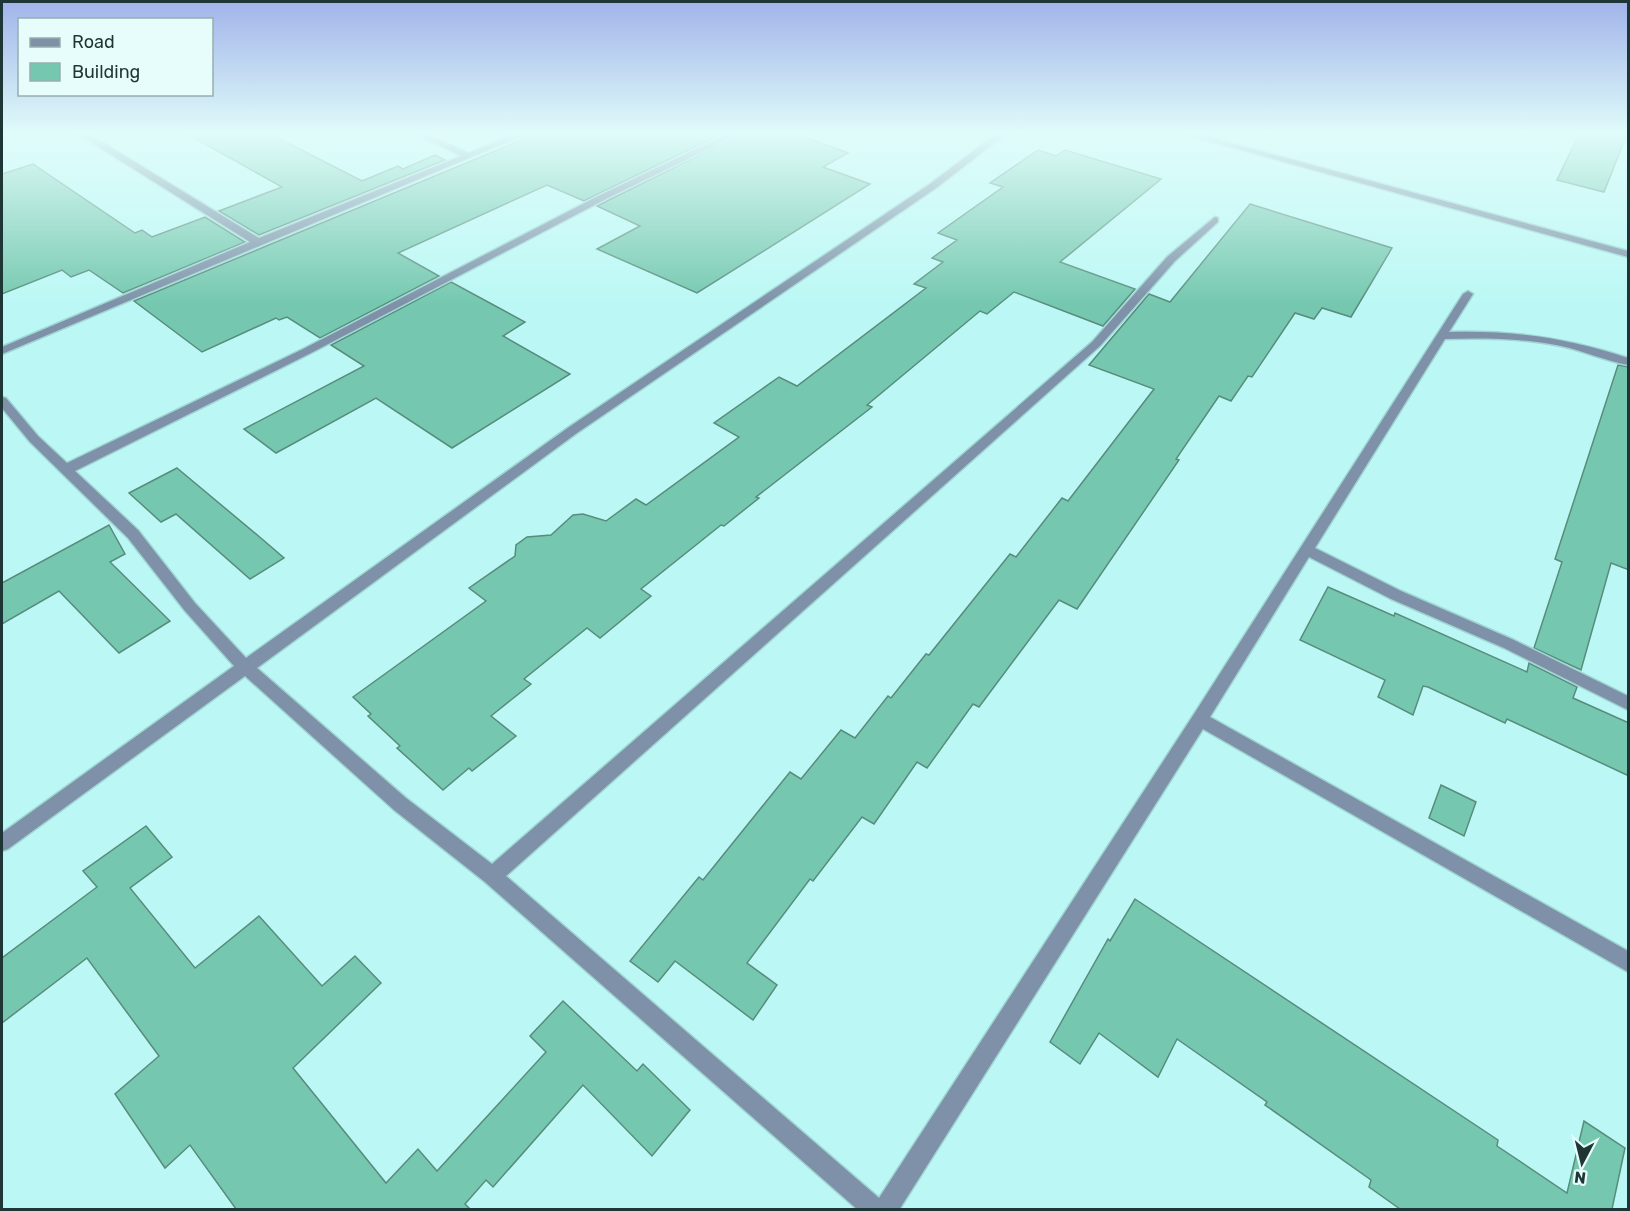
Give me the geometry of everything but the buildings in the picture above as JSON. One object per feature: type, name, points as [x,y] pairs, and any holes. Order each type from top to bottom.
[{"type":"street","points":[[174,191],[258,242]]},
{"type":"street","points":[[2,351],[384,191]]},
{"type":"street","points":[[65,470],[307,351],[617,191]]},
{"type":"street","points":[[2,843],[573,430],[926,191]]},
{"type":"street","points":[[1395,191],[1629,254]]},
{"type":"street","points":[[492,876],[1096,344],[1171,259],[1215,220]]},
{"type":"street","points":[[885,1209],[1200,719],[1468,294]]},
{"type":"street","points":[[1442,336],[1492,333],[1547,339],[1629,362]]},
{"type":"street","points":[[2,400],[34,439],[133,534],[190,607],[245,667],[400,804],[492,876],[876,1209]]},
{"type":"street","points":[[1307,550],[1396,595],[1509,644],[1629,703]]},
{"type":"street","points":[[1200,719],[1629,962]]}]
